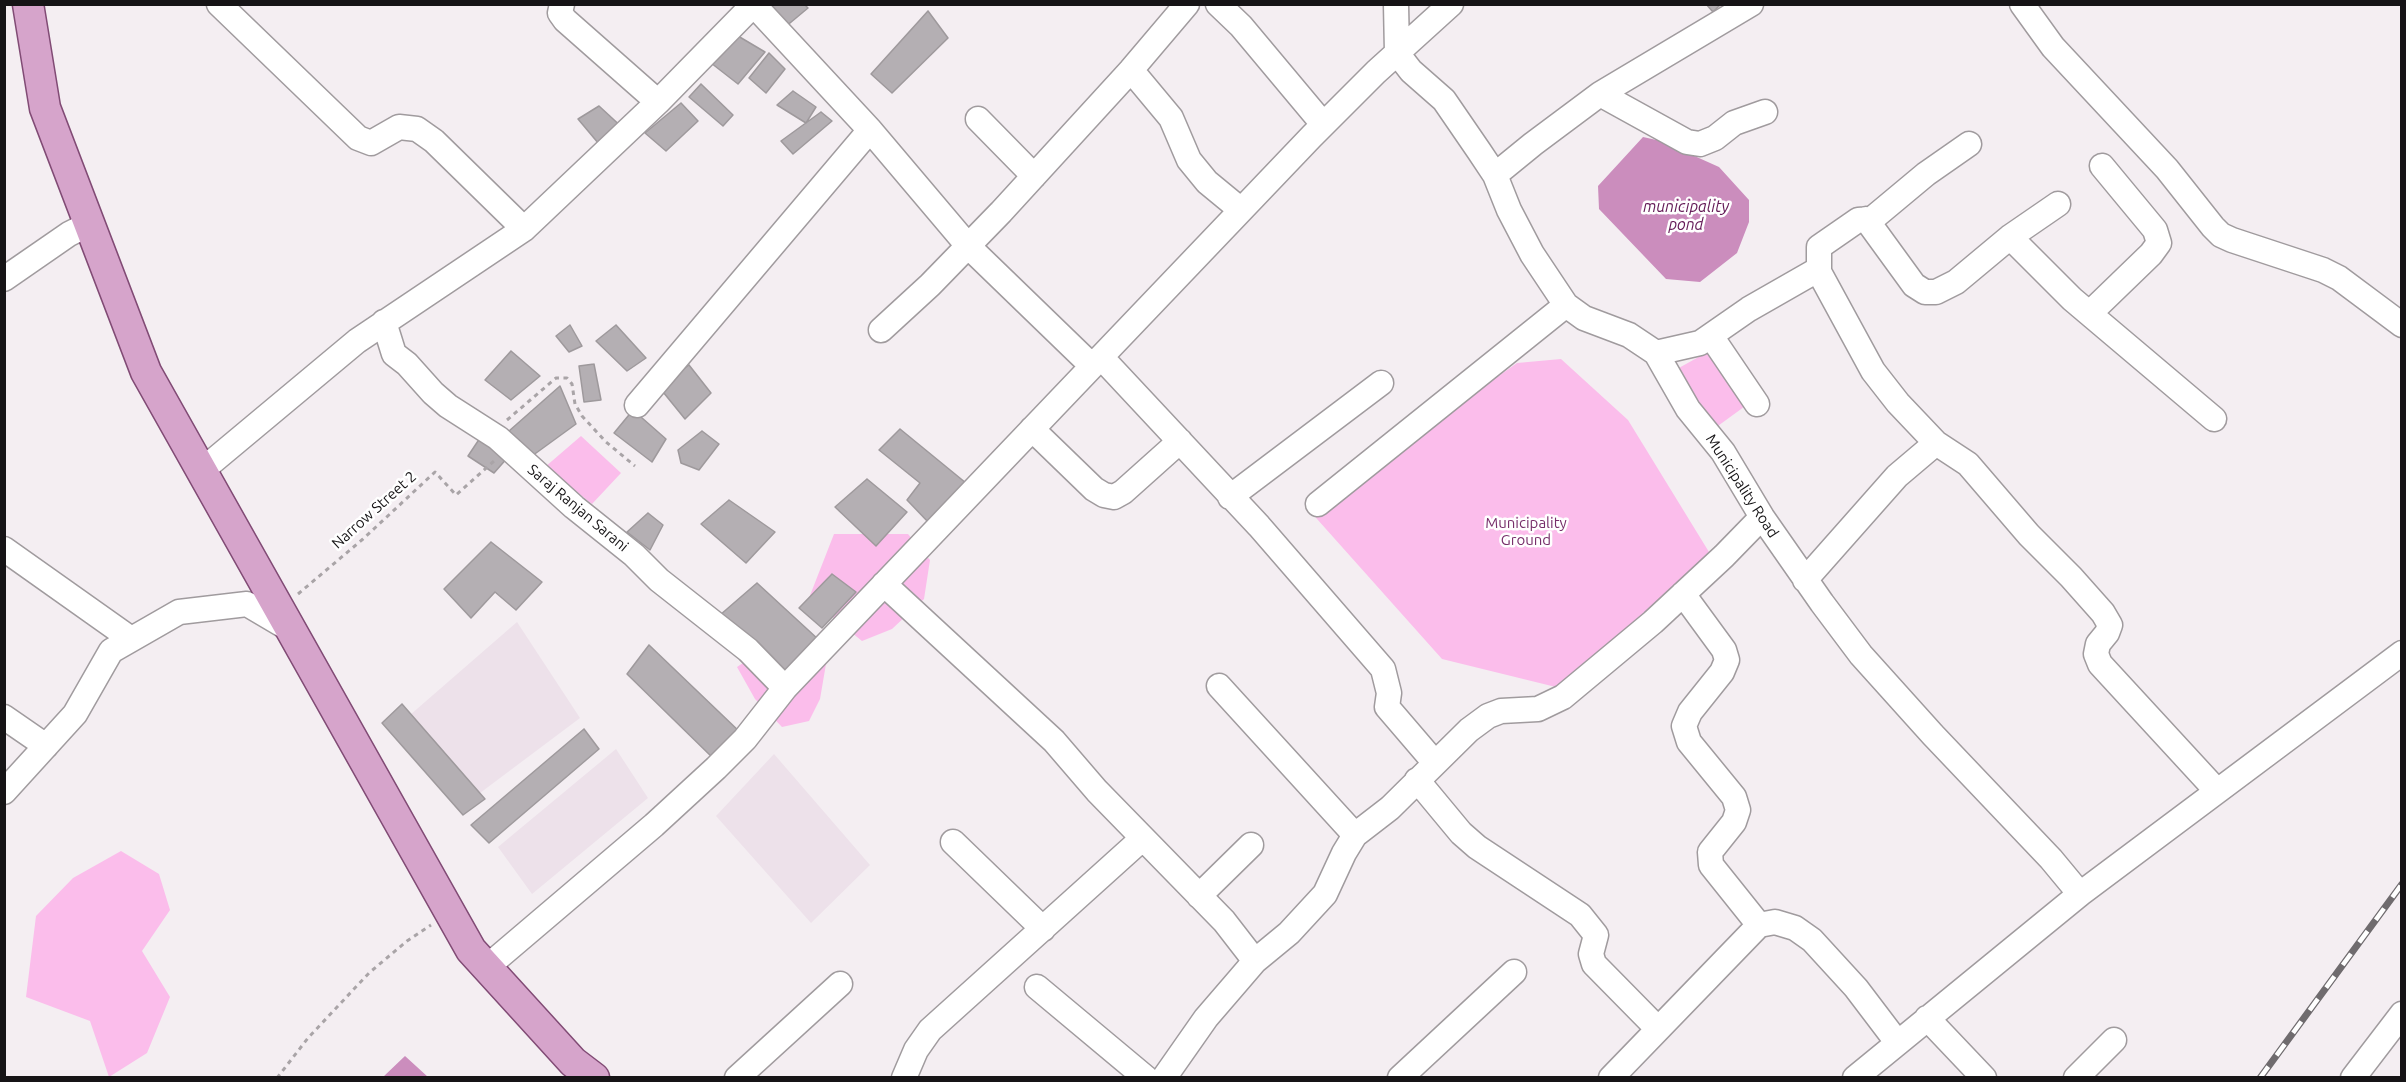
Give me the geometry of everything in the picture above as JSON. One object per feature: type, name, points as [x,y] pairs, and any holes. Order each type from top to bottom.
[{"type":"main road","points":[[28,4],[45,108],[146,372],[200,472],[471,950],[573,1062],[594,1077]]},
{"type":"street","points":[[219,4],[358,138],[371,143],[399,127],[417,129],[434,141],[524,229]]},
{"type":"street","points":[[562,4],[560,12],[565,20],[658,102]]},
{"type":"street","points":[[200,472],[357,341],[524,229],[658,102],[754,4],[870,130],[969,247],[1096,361],[1180,441],[1283,552],[1383,669],[1389,693],[1387,707],[1435,763]]},
{"type":"street","points":[[882,330],[969,247],[1131,70],[1187,4]]},
{"type":"street","points":[[1218,4],[1241,26],[1323,124]]},
{"type":"street","points":[[1396,4],[1397,53]]},
{"type":"street","points":[[487,967],[654,825],[716,768],[745,739],[785,688],[1323,124],[1451,4]]},
{"type":"street","points":[[1495,175],[1600,94],[1750,4]]},
{"type":"street","points":[[2022,4],[2053,47],[2171,174],[2221,235],[2323,270],[2339,278],[2402,325]]},
{"type":"street","name":"Municipality Road","points":[[1397,53],[1411,71],[1444,100],[1495,175],[1509,210],[1527,244],[1549,282],[1566,305],[1584,318],[1629,335],[1656,353],[1688,409],[1723,452],[1762,517],[1861,655],[1933,735],[2051,859],[2080,894]]},
{"type":"street","points":[[1131,70],[1171,118],[1189,160],[1207,182],[1241,210]]},
{"type":"street","points":[[1600,94],[1687,142],[1700,144],[1715,138],[1734,123],[1765,111]]},
{"type":"street","points":[[978,119],[1034,176]]},
{"type":"street","points":[[637,405],[870,130]]},
{"type":"street","points":[[1969,144],[1926,174],[1872,219],[1858,220],[1819,247],[1818,270],[1873,371],[1898,404],[1936,443],[1968,464],[2029,535],[2103,613],[2110,625],[2098,644],[2096,654],[2100,664],[2217,791]]},
{"type":"street","points":[[2090,314],[2151,254],[2158,243],[2155,230],[2102,166]]},
{"type":"street","points":[[1866,219],[1914,285],[1925,292],[1936,292],[1956,282],[2010,237],[2058,204]]},
{"type":"street","points":[[4,279],[69,234],[89,224]]},
{"type":"street","points":[[2010,237],[2090,314],[2214,419]]},
{"type":"street","points":[[1656,353],[1700,343],[1749,309],[1818,270]]},
{"type":"street","points":[[1318,504],[1566,305]]},
{"type":"street","name":"Saraj Ranjan Sarani","points":[[384,322],[394,354],[407,364],[448,406],[499,439],[660,580],[748,650],[785,688]]},
{"type":"street","points":[[1711,336],[1757,404]]},
{"type":"street","points":[[1230,497],[1380,383]]},
{"type":"street","points":[[1032,429],[1094,489],[1104,495],[1114,497],[1123,492],[1180,441]]},
{"type":"street","points":[[1805,580],[1897,476],[1936,443]]},
{"type":"street","points":[[1164,1077],[1206,1018],[1255,961],[1289,933],[1325,894],[1344,853],[1356,836],[1390,808],[1469,730],[1488,716],[1501,711],[1538,709],[1563,698],[1683,594],[1762,517]]},
{"type":"street","points":[[4,549],[131,639]]},
{"type":"street","points":[[884,584],[1054,741],[1097,791],[1224,921],[1255,961]]},
{"type":"street","points":[[1683,594],[1724,650],[1727,660],[1722,672],[1690,712],[1684,726],[1689,742],[1734,797],[1738,810],[1734,822],[1710,852],[1711,866],[1759,925]]},
{"type":"street","points":[[4,792],[75,714],[111,651],[179,612],[247,604],[284,619]]},
{"type":"street","points":[[1855,1077],[2080,894],[2402,653]]},
{"type":"street","points":[[1219,686],[1356,836]]},
{"type":"street","points":[[4,717],[46,746]]},
{"type":"street","points":[[1417,780],[1461,833],[1477,847],[1580,915],[1596,935],[1592,954],[1594,964],[1658,1029]]},
{"type":"street","points":[[904,1077],[916,1050],[930,1030],[1143,838]]},
{"type":"street","points":[[953,842],[1043,929]]},
{"type":"street","points":[[1199,896],[1251,844]]},
{"type":"street","points":[[1611,1077],[1759,925],[1775,922],[1795,928],[1812,940],[1856,988],[1897,1042]]},
{"type":"street","points":[[1400,1077],[1514,972]]},
{"type":"street","points":[[737,1077],[840,984]]},
{"type":"street","points":[[1037,987],[1146,1077]]},
{"type":"street","points":[[2353,1077],[2402,1014]]},
{"type":"street","points":[[1928,1018],[1984,1077]]},
{"type":"street","points":[[2076,1077],[2114,1040]]},
{"type":"path","points":[[499,439],[552,381],[563,377],[572,384],[575,404],[582,416],[606,442],[635,466]]},
{"type":"path","name":"Narrow Street 2","points":[[284,619],[287,603],[363,540],[435,471],[456,495],[491,465],[499,439]]},
{"type":"path","points":[[278,1077],[314,1031],[369,973],[407,941],[449,912]]},
{"type":"shaded area","points":[[517,622],[580,718],[472,799],[410,715]]},
{"type":"shaded area","points":[[616,749],[648,798],[532,894],[498,847]]},
{"type":"shaded area","points":[[774,754],[870,865],[811,923],[716,816]]},
{"type":"green space","points":[[1713,349],[1748,404],[1711,431],[1677,369]]},
{"type":"green space","name":"Municipality Ground","points":[[1561,359],[1628,420],[1709,552],[1568,690],[1442,659],[1309,510],[1517,363]]},
{"type":"green space","points":[[581,436],[621,473],[592,504],[545,467]]},
{"type":"green space","points":[[834,534],[908,534],[930,560],[924,599],[892,629],[862,641],[809,598]]},
{"type":"green space","points":[[807,629],[826,664],[820,699],[809,721],[782,727],[755,699],[737,667],[783,636]]},
{"type":"green space","points":[[121,851],[159,874],[170,910],[142,951],[170,997],[147,1053],[109,1077],[90,1021],[26,997],[36,916],[73,878]]},
{"type":"water","name":"municipality pond","points":[[1643,137],[1661,141],[1719,167],[1749,200],[1749,222],[1737,253],[1700,282],[1666,279],[1599,209],[1598,186]]},
{"type":"water","points":[[405,1056],[428,1077],[383,1077]]},
{"type":"building","points":[[774,4],[804,4],[808,8],[772,38],[755,21]]},
{"type":"building","points":[[1706,4],[1721,4],[1713,12]]},
{"type":"building","points":[[928,11],[948,38],[892,93],[871,74]]},
{"type":"building","points":[[738,36],[765,52],[738,84],[711,63]]},
{"type":"building","points":[[769,53],[785,69],[766,93],[749,78]]},
{"type":"building","points":[[701,84],[733,115],[723,126],[689,97]]},
{"type":"building","points":[[793,91],[816,107],[806,123],[777,105]]},
{"type":"building","points":[[681,103],[698,121],[666,151],[645,133]]},
{"type":"building","points":[[599,106],[625,130],[604,150],[578,119]]},
{"type":"building","points":[[821,112],[832,121],[793,154],[781,141]]},
{"type":"building","points":[[570,325],[582,346],[569,352],[556,336]]},
{"type":"building","points":[[616,325],[646,358],[627,371],[596,341]]},
{"type":"building","points":[[511,351],[540,376],[511,400],[485,380]]},
{"type":"building","points":[[594,364],[601,400],[584,402],[579,366]]},
{"type":"building","points":[[689,365],[711,393],[685,419],[659,387]]},
{"type":"building","points":[[560,386],[576,424],[532,456],[509,431]]},
{"type":"building","points":[[633,410],[666,439],[652,462],[614,433]]},
{"type":"building","points":[[900,429],[966,483],[929,523],[907,500],[920,483],[879,450]]},
{"type":"building","points":[[702,431],[719,444],[699,470],[681,463],[678,450]]},
{"type":"building","points":[[482,435],[509,456],[494,473],[468,456]]},
{"type":"building","points":[[867,479],[907,512],[876,546],[835,507]]},
{"type":"building","points":[[729,500],[775,532],[746,563],[701,524]]},
{"type":"building","points":[[648,513],[663,525],[650,550],[627,532]]},
{"type":"building","points":[[491,542],[542,582],[516,610],[495,592],[471,618],[444,589]]},
{"type":"building","points":[[832,574],[856,592],[822,628],[799,608]]},
{"type":"building","points":[[757,583],[819,640],[785,676],[720,615]]},
{"type":"building","points":[[649,645],[742,734],[716,761],[627,674]]},
{"type":"building","points":[[402,704],[485,799],[463,815],[382,723]]},
{"type":"building","points":[[584,729],[599,749],[489,843],[471,825]]},
{"type":"railway","points":[[2260,1078],[2402,884]]}]
